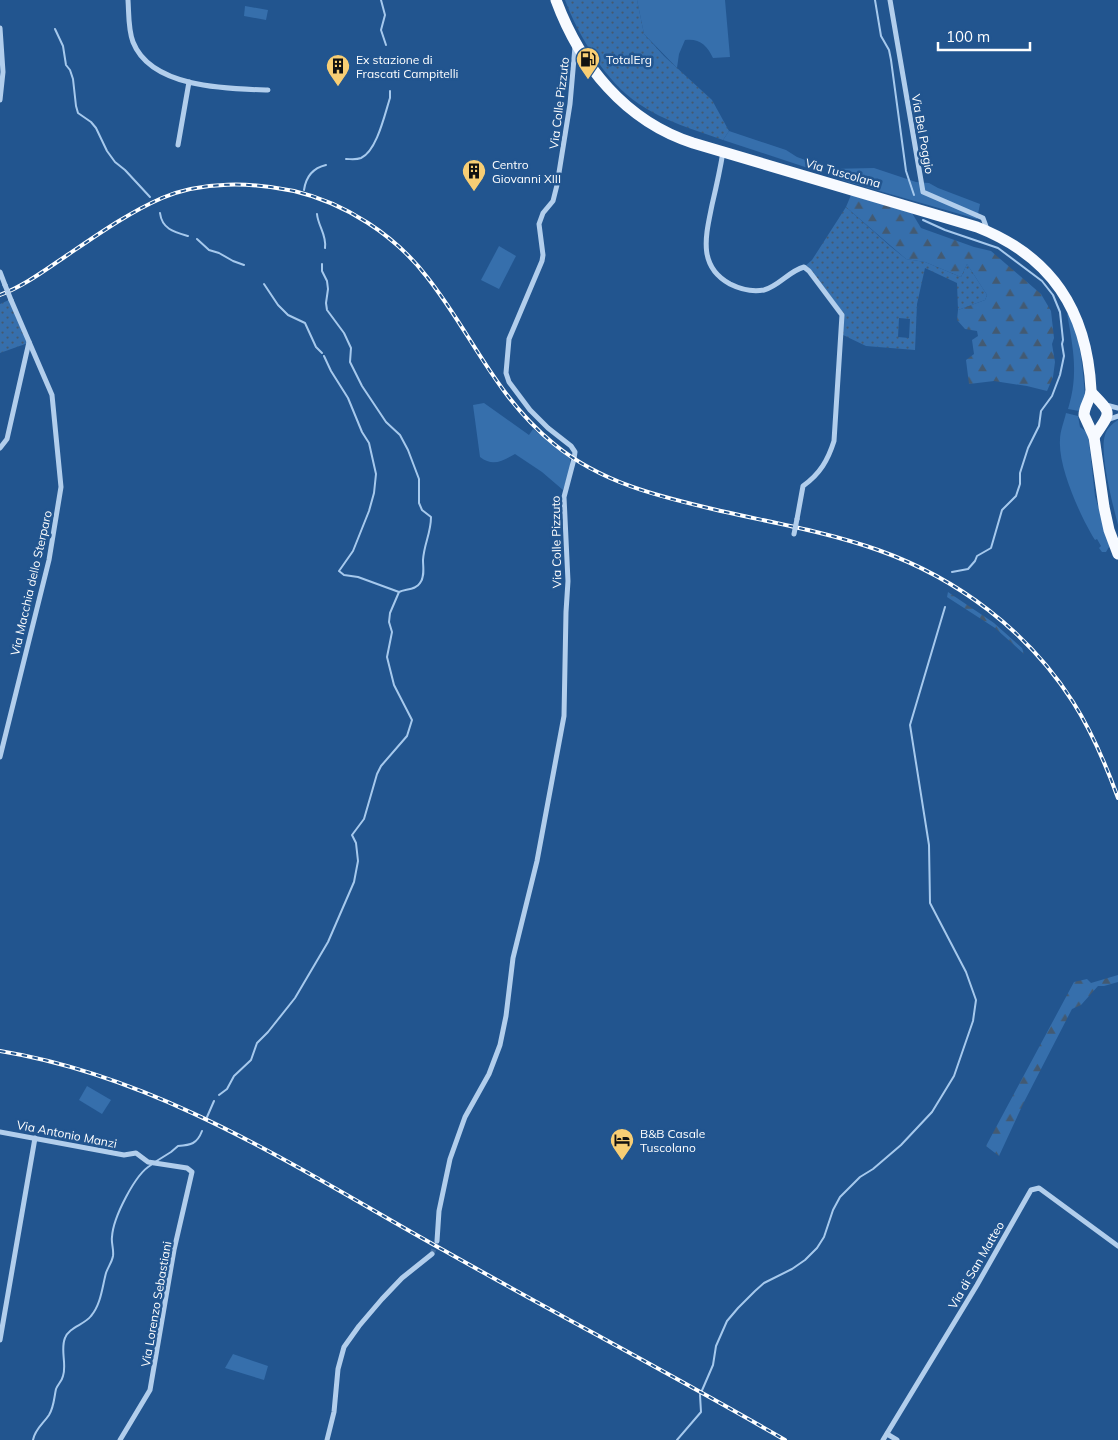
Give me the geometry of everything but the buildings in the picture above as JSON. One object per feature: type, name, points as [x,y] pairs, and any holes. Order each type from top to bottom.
[{"type":"main road","name":"Via Tuscolana","points":[[556,0],[576,44],[605,85],[635,113],[650,124],[678,138],[988,231],[1031,257],[1064,292],[1074,312],[1081,332],[1091,392]]},
{"type":"main road","points":[[1091,392],[1103,404],[1108,413],[1094,436]]},
{"type":"main road","points":[[1091,392],[1084,413],[1094,436],[1104,507],[1109,530],[1118,554]]},
{"type":"main road","points":[[1088,404],[1097,401],[1103,404]]},
{"type":"main road","points":[[1087,422],[1096,425],[1104,422]]},
{"type":"street","points":[[128,0],[130,34],[134,45],[140,54],[156,69],[189,82],[224,88],[268,90]]},
{"type":"street","name":"Via Bel Poggio","points":[[890,0],[923,192],[983,218],[988,231]]},
{"type":"street","points":[[0,28],[3,72],[0,100]]},
{"type":"street","name":"Via Colle Pizzuto","points":[[437,1241],[439,1211],[450,1159],[465,1117],[486,1080],[499,1049],[506,1016],[513,958],[537,861],[564,720],[568,581],[564,497],[575,454],[571,446],[548,428],[534,413],[509,382],[506,373],[509,339],[542,261],[539,224],[542,215],[552,203],[557,185],[570,104],[576,44]]},
{"type":"street","points":[[178,146],[189,82]]},
{"type":"street","points":[[723,152],[705,241],[707,256],[715,271],[726,282],[738,288],[760,290],[769,288],[804,267],[809,270],[842,315],[834,441],[829,458],[815,478],[803,486],[794,534]]},
{"type":"street","name":"Via Macchia dello Sterparo","points":[[0,272],[52,395],[61,487],[48,565],[0,758]]},
{"type":"street","points":[[0,448],[7,439],[29,342]]},
{"type":"street","points":[[1103,404],[1118,408]]},
{"type":"street","points":[[1104,422],[1118,416]]},
{"type":"street","name":"Via Antonio Manzi","points":[[0,1132],[124,1155],[136,1153],[148,1162],[187,1168]]},
{"type":"street","points":[[0,1340],[35,1138]]},
{"type":"street","name":"Via Lorenzo Sebastiani","points":[[120,1440],[144,1402],[151,1384],[174,1250],[192,1178],[192,1172],[187,1168]]},
{"type":"street","name":"Via di San Matteo","points":[[884,1440],[977,1285],[1031,1190],[1039,1188],[1118,1246]]},
{"type":"street","points":[[327,1440],[334,1412],[338,1369],[344,1347],[358,1326],[382,1299],[402,1278],[432,1254]]},
{"type":"street","points":[[887,1434],[897,1440]]},
{"type":"green space","points":[[565,0],[637,0],[644,34],[664,56],[712,100],[729,131],[723,140],[680,125],[649,110],[627,95],[615,84],[595,58],[578,29]]},
{"type":"green space","points":[[637,0],[725,0],[730,57],[713,58],[702,43],[694,40],[685,40],[679,54],[677,68],[644,34]]},
{"type":"green space","points":[[245,6],[268,10],[266,20],[244,16]]},
{"type":"green space","points":[[729,131],[786,150],[808,161],[816,159],[815,163],[808,168],[723,140]]},
{"type":"green space","points":[[874,168],[916,182],[929,183],[980,204],[977,219],[836,178],[828,169]]},
{"type":"green space","points":[[851,195],[912,213],[921,228],[974,247],[991,251],[1041,294],[1051,311],[1054,338],[1052,344],[1055,362],[1053,377],[1047,391],[994,381],[969,384],[966,360],[974,354],[972,340],[978,336],[977,331],[965,329],[957,320],[958,310],[985,300],[987,295],[967,264],[961,277],[925,262],[906,259],[846,207]]},
{"type":"green space","points":[[846,207],[906,259],[925,262],[961,277],[967,264],[987,295],[985,300],[958,310],[957,283],[925,268],[917,304],[915,350],[866,346],[841,334],[842,315],[804,267],[812,260]],"holes":[[[899,318],[910,319],[909,338],[898,337]]]},
{"type":"green space","points":[[499,246],[516,256],[499,289],[481,280]]},
{"type":"green space","points":[[9,300],[28,343],[0,353],[0,304]]},
{"type":"green space","points":[[1067,313],[1076,330],[1083,371],[1086,406],[1079,411],[1068,409],[1073,384],[1074,361]]},
{"type":"green space","points":[[484,403],[529,435],[533,429],[570,457],[570,469],[563,490],[542,472],[515,454],[498,462],[489,462],[480,457],[473,405]]},
{"type":"green space","points":[[1066,413],[1078,416],[1080,427],[1088,433],[1095,496],[1109,543],[1106,552],[1102,552],[1097,539],[1095,540],[1089,530],[1077,506],[1067,478],[1060,451],[1061,430]]},
{"type":"green space","points":[[1118,420],[1118,525],[1107,479],[1104,443],[1107,430]]},
{"type":"green space","points":[[948,592],[994,623],[1022,648],[1024,654],[995,628],[947,597]]},
{"type":"green space","points":[[1118,975],[1118,982],[1098,986],[1081,1005],[1072,1009],[1024,1102],[999,1156],[986,1146],[1074,982],[1087,979],[1091,983]]},
{"type":"green space","points":[[87,1086],[111,1100],[102,1114],[79,1100]]},
{"type":"green space","points":[[233,1354],[268,1366],[264,1380],[225,1368]]},
{"type":"waterway","points":[[381,0],[385,15],[381,30],[386,45]]},
{"type":"waterway","points":[[875,0],[881,36],[889,50],[906,171],[914,195]]},
{"type":"waterway","points":[[55,29],[63,46],[66,65],[73,79],[78,113],[91,122],[115,162],[150,197]]},
{"type":"waterway","points":[[346,159],[361,158],[372,148],[383,122],[390,98],[390,91]]},
{"type":"waterway","points":[[304,190],[306,181],[311,173],[317,168],[326,165]]},
{"type":"waterway","points":[[160,213],[166,226],[188,236]]},
{"type":"waterway","points":[[317,214],[325,239],[325,248]]},
{"type":"waterway","points":[[923,220],[945,230],[998,248],[1042,281],[1053,295],[1060,312],[1063,340],[1064,356],[1060,375],[1052,396],[1041,411],[1039,426],[1028,448],[1020,473],[1020,484],[1016,496],[1002,510],[991,548],[977,556],[968,569],[952,572]]},
{"type":"waterway","points":[[197,239],[209,250],[244,265]]},
{"type":"waterway","points":[[219,1095],[227,1089],[234,1076],[251,1060],[257,1043],[295,998],[328,942],[354,882],[358,861],[356,843],[352,835],[364,819],[381,766],[407,736],[412,720],[394,685],[387,657],[392,632],[389,622],[390,613],[399,592],[416,587],[422,581],[423,560],[431,517],[422,510],[419,503],[419,479],[408,450],[400,435],[386,422],[362,386],[350,362],[351,348],[344,333],[327,310],[328,289],[327,281],[322,271],[322,264]]},
{"type":"waterway","points":[[264,284],[278,305],[288,315],[305,323],[316,347],[322,353]]},
{"type":"waterway","points":[[324,356],[348,398],[362,432],[369,443],[376,474],[374,493],[369,511],[353,551],[339,571],[344,575],[358,577],[399,592]]},
{"type":"waterway","points":[[677,1440],[701,1412],[700,1395],[713,1365],[716,1346],[727,1321],[764,1283],[792,1269],[817,1248],[824,1237],[833,1210],[840,1197],[860,1177],[873,1169],[901,1145],[932,1112],[954,1076],[973,1021],[976,1000],[966,972],[930,903],[929,845],[910,725],[945,607]]},
{"type":"waterway","points":[[207,1117],[214,1101]]},
{"type":"waterway","points":[[155,1162],[178,1146],[193,1143],[198,1139],[202,1131]]},
{"type":"waterway","points":[[33,1440],[37,1430],[51,1412],[56,1389],[62,1378],[65,1338],[70,1331],[91,1316],[99,1301],[112,1258],[113,1229],[116,1219],[138,1177],[151,1165]]},
{"type":"tunnel","points":[[432,1254],[437,1241]]},
{"type":"railway","points":[[0,295],[34,277],[125,217],[177,192],[210,186],[261,186],[313,196],[350,212],[384,234],[414,262],[443,299],[485,364],[516,406],[533,425],[573,458],[613,479],[655,494],[820,533],[878,550],[935,576],[963,592],[988,610],[1035,652],[1073,702],[1098,749],[1118,798]]},
{"type":"railway","points":[[0,1051],[60,1064],[119,1083],[175,1105],[231,1132],[285,1160],[487,1275],[785,1440]]},
{"type":"place","name":"TotalErg","points":[[588,80]]},
{"type":"place","name":"Ex stazione di Frascati Campitelli","points":[[338,87]]},
{"type":"place","name":"Centro Giovanni XIII","points":[[474,192]]},
{"type":"place","name":"B&B Casale Tuscolano","points":[[622,1161]]}]
